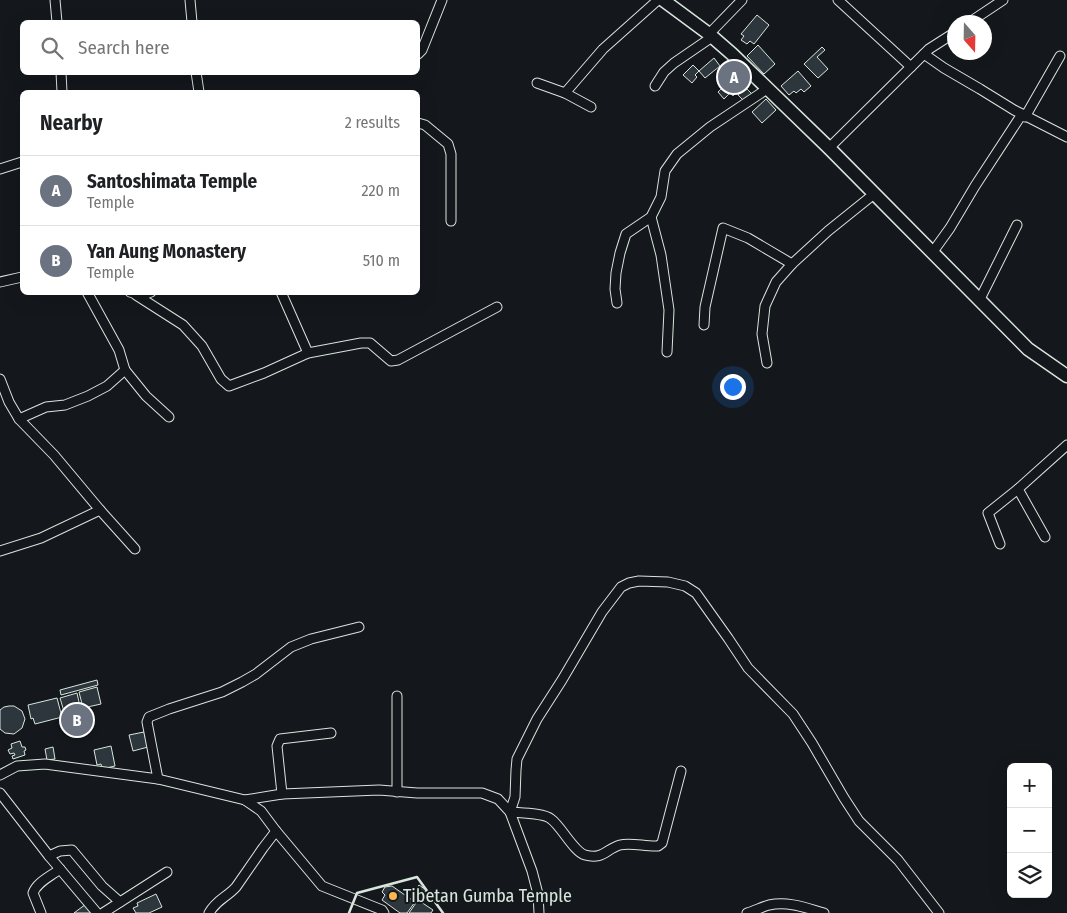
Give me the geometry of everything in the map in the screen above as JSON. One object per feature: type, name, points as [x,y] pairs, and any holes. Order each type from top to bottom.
[{"type":"street","points":[[55,0],[57,20]]},
{"type":"street","points":[[190,0],[192,20]]},
{"type":"street","points":[[420,52],[442,0]]},
{"type":"street","points":[[565,93],[603,49],[658,0]]},
{"type":"street","points":[[663,0],[732,54],[829,148],[1028,349],[1067,376]]},
{"type":"street","points":[[655,86],[664,72],[710,35],[742,0]]},
{"type":"street","points":[[838,0],[911,66]]},
{"type":"street","points":[[980,15],[1003,0]]},
{"type":"street","points":[[829,148],[929,49],[947,37]]},
{"type":"street","points":[[924,54],[944,68],[1024,115],[1067,138]]},
{"type":"street","points":[[932,253],[1024,115],[1060,56]]},
{"type":"street","points":[[61,75],[62,90]]},
{"type":"street","points":[[196,75],[199,90]]},
{"type":"street","points":[[537,83],[565,93],[591,107]]},
{"type":"street","points":[[617,303],[615,289],[616,273],[626,234],[651,216],[661,197],[665,171],[677,154],[710,127],[767,89]]},
{"type":"street","points":[[420,124],[425,125],[448,144],[451,154],[451,221]]},
{"type":"street","points":[[0,169],[20,163]]},
{"type":"street","points":[[768,363],[762,334],[765,306],[776,282],[792,264],[828,231],[874,194]]},
{"type":"street","points":[[651,216],[661,255],[669,310],[667,352]]},
{"type":"street","points":[[980,301],[1017,226]]},
{"type":"street","points":[[704,325],[705,307],[722,228],[748,238],[792,264]]},
{"type":"street","points":[[0,282],[20,277]]},
{"type":"street","points":[[89,295],[119,350],[125,370],[146,396],[169,418]]},
{"type":"street","points":[[135,295],[183,325],[202,346],[221,379],[229,386],[264,373],[308,352],[361,343],[370,343],[391,361],[398,360],[496,307]]},
{"type":"street","points":[[282,295],[308,352]]},
{"type":"street","points":[[19,419],[46,407],[64,405],[88,396],[107,386],[125,370]]},
{"type":"street","points":[[0,379],[9,402],[19,419],[54,455],[135,549]]},
{"type":"street","points":[[1000,544],[988,513],[1067,445]]},
{"type":"street","points":[[1018,489],[1045,538]]},
{"type":"street","points":[[0,551],[41,538],[100,510]]},
{"type":"street","points":[[510,812],[514,797],[517,760],[537,719],[602,612],[621,587],[628,583],[639,581],[668,582],[685,586],[696,593],[748,668],[793,714],[859,821],[898,860],[939,913]]},
{"type":"street","points":[[158,779],[146,722],[149,717],[222,692],[256,674],[291,647],[311,639],[359,627]]},
{"type":"street","points":[[397,696],[397,792]]},
{"type":"street","points":[[282,794],[277,746],[280,738],[331,732]]},
{"type":"street","points":[[0,775],[17,766],[44,764],[158,779],[245,800],[261,811],[322,886],[382,910],[384,913]]},
{"type":"street","points":[[510,812],[542,815],[550,818],[582,854],[592,856],[604,855],[622,844],[658,846],[662,843],[680,772]]},
{"type":"street","points":[[245,800],[282,794],[379,790],[417,793],[482,793],[498,799],[510,812],[532,871],[538,894],[539,913]]},
{"type":"street","points":[[0,793],[97,913]]},
{"type":"street","points":[[209,913],[213,905],[232,892],[276,831]]},
{"type":"street","points":[[49,856],[60,851],[72,850],[102,886],[120,902]]},
{"type":"street","points":[[41,913],[33,893],[34,889],[60,869]]},
{"type":"street","points":[[102,913],[167,872]]},
{"type":"street","points":[[746,913],[770,905],[784,904],[796,904],[824,913]]},
{"type":"building","points":[[757,15],[769,25],[754,44],[750,41],[747,44],[741,40],[744,36],[741,34]]},
{"type":"building","points":[[758,45],[775,64],[764,74],[747,56]]},
{"type":"building","points":[[822,47],[825,50],[817,57],[828,69],[818,78],[804,64]]},
{"type":"building","points":[[714,58],[720,66],[705,78],[699,71]]},
{"type":"building","points":[[693,65],[699,71],[692,83],[683,75]]},
{"type":"building","points":[[798,71],[811,86],[804,92],[801,89],[789,95],[781,86]]},
{"type":"building","points":[[728,82],[737,92],[733,96],[730,93],[724,99],[718,92]]},
{"type":"building","points":[[746,88],[752,94],[744,101],[738,95]]},
{"type":"building","points":[[766,99],[776,110],[762,123],[752,112]]},
{"type":"building","points":[[97,680],[98,685],[61,695],[60,690]]},
{"type":"building","points":[[97,687],[101,704],[83,708],[79,692]]},
{"type":"building","points":[[77,693],[81,711],[65,715],[60,698]]},
{"type":"building","points":[[57,698],[62,717],[35,724],[33,718],[31,719],[28,705]]},
{"type":"building","points":[[14,706],[22,711],[25,719],[22,728],[14,734],[5,733],[0,729],[0,710]]},
{"type":"building","points":[[144,732],[148,747],[133,751],[129,735]]},
{"type":"building","points":[[20,741],[22,747],[25,747],[25,755],[13,759],[14,753],[10,754],[8,750],[12,748],[11,744]]},
{"type":"building","points":[[111,746],[115,766],[102,769],[101,764],[97,765],[94,750]]},
{"type":"building","points":[[53,747],[55,759],[47,760],[45,749]]},
{"type":"building","points":[[419,885],[426,890],[421,899],[413,894]]},
{"type":"building","points":[[392,886],[415,902],[407,913],[400,913],[382,900],[385,895],[382,892],[385,887]]},
{"type":"building","points":[[156,894],[162,907],[149,913],[136,913],[133,908],[138,906],[137,903]]},
{"type":"building","points":[[418,900],[433,910],[431,913],[409,913]]},
{"type":"building","points":[[86,904],[93,913],[74,913]]},
{"type":"wall","points":[[349,913],[357,893],[417,877],[443,913]]},
{"type":"place","name":"Santoshimata Temple","points":[[734,77]]},
{"type":"place","name":"Yan Aung Monastery","points":[[77,720]]},
{"type":"place","name":"Tibetan Gumba Temple","points":[[393,896]]}]
